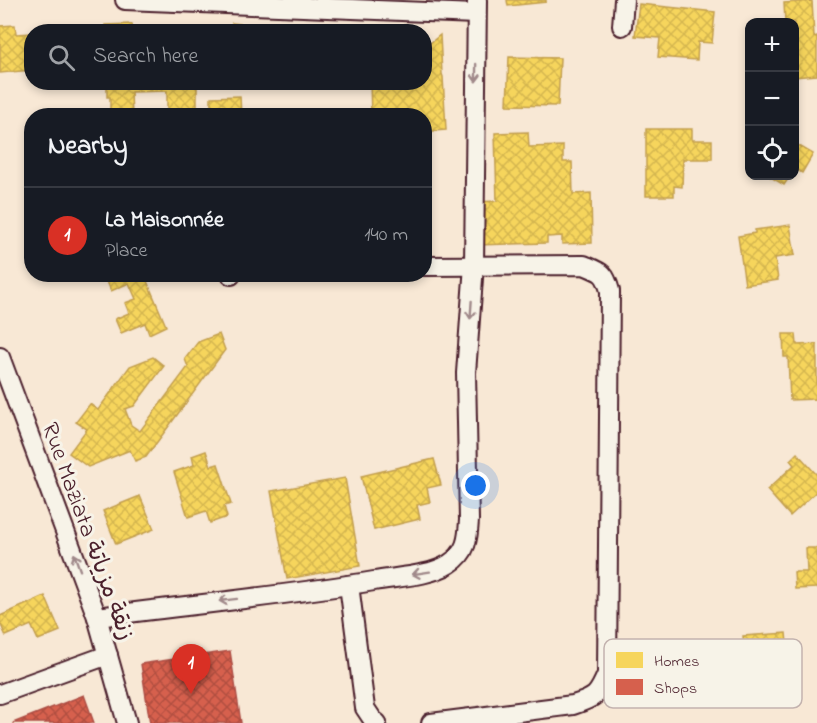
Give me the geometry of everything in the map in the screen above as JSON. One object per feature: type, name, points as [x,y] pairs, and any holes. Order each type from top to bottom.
[{"type":"street","points":[[97,617],[349,585],[432,571],[449,564],[459,556],[467,542],[469,520],[466,373],[474,265],[477,7],[125,0]]},
{"type":"street","points":[[622,26],[624,0]]},
{"type":"street","points":[[432,266],[584,266],[602,272],[607,281],[610,291],[607,639]]},
{"type":"street","name":"Rue Maziata زنقة مزياتة","points":[[0,357],[97,617],[127,723]]},
{"type":"street","points":[[349,585],[365,708],[373,720],[378,723]]},
{"type":"street","points":[[0,694],[108,655]]},
{"type":"street","points":[[431,723],[573,705],[591,699],[602,688],[604,682]]},
{"type":"building: Homes","points":[[507,0],[546,0],[546,2],[508,6]]},
{"type":"building: Homes","points":[[812,1],[814,37],[817,36],[817,75],[799,77],[799,18],[785,18],[784,3]]},
{"type":"building: Homes","points":[[639,4],[715,12],[712,43],[698,42],[697,60],[658,57],[660,38],[635,36]]},
{"type":"building: Homes","points":[[15,25],[16,34],[24,34],[24,71],[0,73],[0,26]]},
{"type":"building: Homes","points":[[440,35],[446,130],[432,132],[432,108],[371,108],[370,90],[432,90],[432,42]]},
{"type":"building: Homes","points":[[509,57],[560,58],[558,106],[507,105]]},
{"type":"building: Homes","points":[[107,90],[197,90],[197,108],[167,108],[167,91],[131,92],[132,108],[110,108],[110,97],[107,97]]},
{"type":"building: Homes","points":[[240,96],[241,108],[211,108],[211,97]]},
{"type":"building: Homes","points":[[646,129],[692,129],[692,140],[712,140],[712,159],[683,159],[682,187],[674,186],[674,196],[646,196]]},
{"type":"building: Homes","points":[[528,132],[529,147],[563,146],[563,162],[572,162],[573,194],[591,193],[592,243],[562,244],[562,236],[547,237],[547,243],[477,245],[476,202],[497,201],[495,133]]},
{"type":"building: Homes","points":[[799,146],[813,154],[802,173],[799,171]]},
{"type":"building: Homes","points":[[776,180],[787,180],[784,185]]},
{"type":"building: Homes","points":[[790,225],[795,255],[775,258],[778,280],[745,285],[738,236],[755,233],[755,230]]},
{"type":"building: Homes","points":[[107,282],[147,282],[166,326],[149,334],[145,323],[121,333],[115,319],[129,313],[125,303],[136,299],[129,283],[111,291]]},
{"type":"building: Homes","points":[[219,334],[225,350],[146,457],[135,461],[130,450],[88,467],[69,453],[87,429],[76,422],[90,404],[98,410],[130,366],[153,357],[164,366],[134,406],[125,409],[131,425],[140,431],[188,367],[185,359],[198,342]]},
{"type":"building: Homes","points":[[783,334],[796,334],[797,345],[817,344],[817,399],[790,400],[788,357],[784,357]]},
{"type":"building: Homes","points":[[206,451],[211,466],[218,464],[231,504],[224,506],[227,517],[210,523],[206,511],[188,517],[174,472],[194,465],[192,456]]},
{"type":"building: Homes","points":[[797,453],[817,475],[817,491],[790,516],[767,490],[794,465],[790,460]]},
{"type":"building: Homes","points":[[434,459],[441,485],[427,488],[430,502],[417,505],[420,519],[374,530],[361,476]]},
{"type":"building: Homes","points":[[345,478],[360,566],[287,579],[271,491]]},
{"type":"building: Homes","points":[[140,496],[154,529],[116,544],[103,511]]},
{"type":"building: Homes","points":[[806,548],[817,548],[817,588],[795,589],[794,572],[807,572]]},
{"type":"building: Homes","points":[[45,596],[60,631],[38,640],[31,625],[6,636],[0,623],[0,616]]},
{"type":"building: Homes","points":[[786,633],[787,639],[743,639],[743,636]]},
{"type":"building: Shops","points":[[230,651],[241,723],[150,723],[141,664]]},
{"type":"building: Shops","points":[[84,695],[94,723],[13,723]]},
{"type":"place","name":"La Maisonnée","points":[[191,694]]}]
